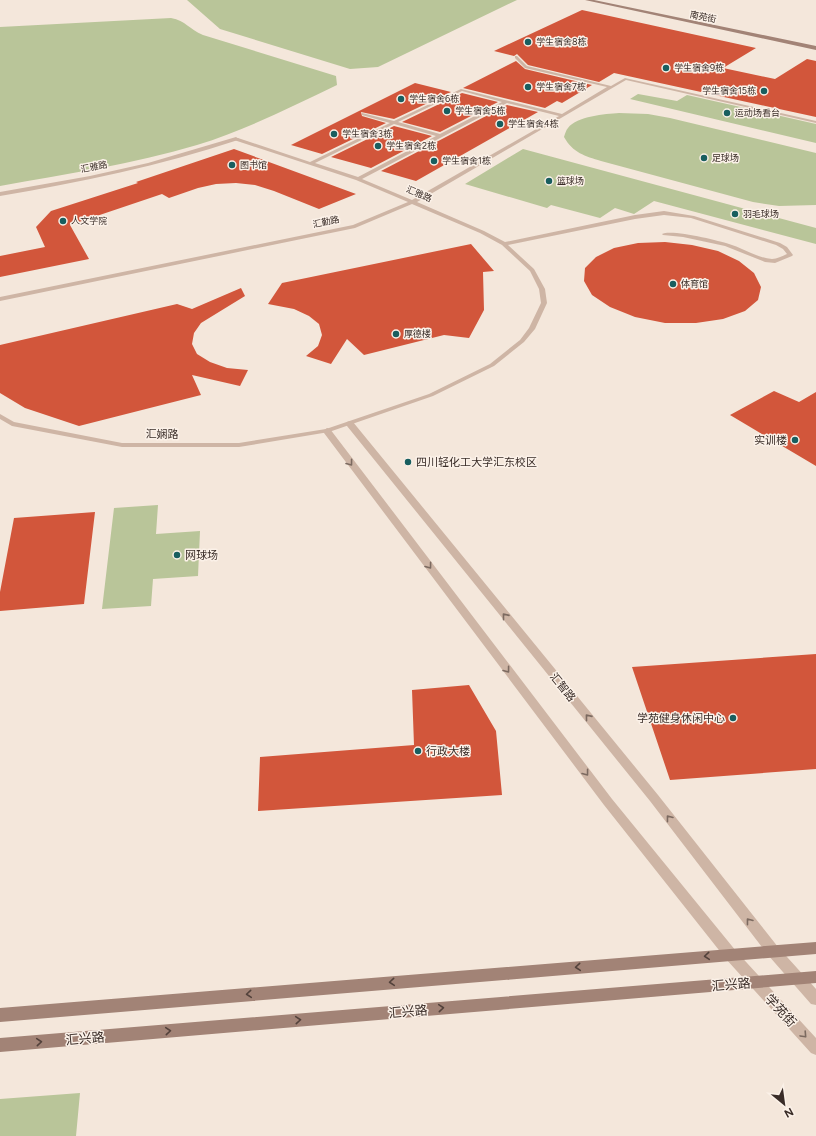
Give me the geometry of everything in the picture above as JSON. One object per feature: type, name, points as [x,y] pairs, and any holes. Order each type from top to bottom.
[{"type":"main road","name":"南苑街","points":[[587,0],[816,48]]},
{"type":"main road","points":[[0,1015],[816,948]]},
{"type":"main road","name":"汇兴路","points":[[0,1045],[816,977]]},
{"type":"street","name":"汇雅路","points":[[0,194],[146,166],[195,153],[236,138]]},
{"type":"street","name":"汇智路","points":[[350,424],[654,798],[773,951]]},
{"type":"street","points":[[327,431],[608,802],[731,955]]},
{"type":"street","points":[[773,951],[816,999]]},
{"type":"street","name":"学苑街","points":[[731,955],[816,1048]]},
{"type":"lane","points":[[516,57],[526,67],[611,87]]},
{"type":"lane","name":"汇勤路","points":[[0,299],[355,226],[413,202],[625,79],[816,122]]},
{"type":"lane","points":[[311,163],[461,90],[562,115]]},
{"type":"lane","points":[[358,180],[507,101]]},
{"type":"lane","points":[[364,114],[441,136]]},
{"type":"lane","name":"汇雅路","points":[[236,138],[358,180],[482,232],[504,244],[532,270],[542,288],[544,303],[532,329],[522,340],[492,365],[431,395],[327,431]]},
{"type":"lane","points":[[504,244],[635,216],[664,213],[692,217],[778,244],[785,248],[790,255],[775,261],[765,260],[727,244],[683,235],[665,234]]},
{"type":"lane","name":"汇娴路","points":[[0,416],[12,424],[122,445],[239,445],[327,431]]},
{"type":"green space","points":[[187,0],[517,0],[378,67],[350,69],[220,29]]},
{"type":"green space","points":[[171,18],[184,23],[203,35],[336,76],[337,85],[251,125],[197,145],[124,163],[0,186],[0,27]]},
{"type":"green space","name":"运动场看台","points":[[638,94],[677,101],[687,95],[816,124],[816,143],[630,99]]},
{"type":"green space","name":"足球场","points":[[619,113],[648,114],[670,118],[816,153],[816,205],[779,206],[753,202],[601,161],[575,150],[564,137],[566,131],[572,124],[584,118]]},
{"type":"green space","points":[[523,149],[816,228],[816,244],[654,201],[634,214],[615,208],[600,218],[551,205],[547,208],[465,184]]},
{"type":"green space","points":[[158,505],[156,534],[200,531],[198,576],[153,579],[151,606],[102,609],[114,508]]},
{"type":"green space","points":[[80,1093],[76,1136],[0,1136],[0,1099]]},
{"type":"building","points":[[582,10],[756,48],[723,68],[775,79],[807,59],[816,61],[816,117],[614,73],[599,82],[528,65],[517,54],[514,56],[494,51]]},
{"type":"building","points":[[516,61],[525,69],[592,85],[562,103],[557,101],[545,108],[463,88]]},
{"type":"building","points":[[415,83],[451,92],[394,119],[361,112],[362,116],[386,123],[322,154],[291,145]]},
{"type":"building","name":"学生宿舍5栋","points":[[462,93],[498,102],[440,132],[402,122]]},
{"type":"building","points":[[507,105],[538,112],[416,181],[381,171]]},
{"type":"building","name":"学生宿舍2栋","points":[[394,126],[432,136],[371,168],[331,157]]},
{"type":"building","points":[[234,149],[356,194],[319,209],[255,185],[236,183],[216,184],[198,188],[169,198],[162,194],[70,225],[89,259],[0,277],[0,256],[45,247],[36,227],[51,211],[138,183],[136,182]]},
{"type":"building","name":"体育馆","points":[[665,242],[692,245],[718,251],[739,261],[754,273],[761,287],[758,300],[745,311],[723,319],[696,323],[665,323],[635,317],[610,307],[592,295],[584,281],[585,268],[596,257],[614,248],[638,243]]},
{"type":"building","points":[[471,244],[494,271],[483,272],[484,310],[469,338],[444,335],[364,355],[347,339],[331,364],[306,356],[318,346],[322,335],[319,324],[309,316],[294,309],[268,304],[282,283]]},
{"type":"building","points":[[241,288],[245,296],[201,323],[194,333],[192,344],[197,354],[210,362],[227,368],[248,370],[240,386],[192,375],[201,395],[79,426],[25,408],[0,393],[0,345],[177,304],[192,309]]},
{"type":"building","name":"实训楼","points":[[774,391],[799,402],[816,392],[816,466],[730,415]]},
{"type":"building","points":[[95,512],[84,604],[0,611],[0,592],[14,518]]},
{"type":"building","name":"学苑健身休闲中心","points":[[816,654],[816,769],[670,780],[632,667]]},
{"type":"building","name":"行政大楼","points":[[469,685],[496,731],[502,795],[258,811],[260,757],[414,745],[412,690]]},
{"type":"place","name":"学生宿舍8栋","points":[[528,42]]},
{"type":"place","name":"学生宿舍9栋","points":[[666,68]]},
{"type":"place","name":"学生宿舍7栋","points":[[528,87]]},
{"type":"place","name":"学生宿舍15栋","points":[[764,91]]},
{"type":"place","name":"学生宿舍6栋","points":[[401,99]]},
{"type":"place","name":"学生宿舍5栋","points":[[447,111]]},
{"type":"place","name":"运动场看台","points":[[727,113]]},
{"type":"place","name":"学生宿舍4栋","points":[[500,124]]},
{"type":"place","name":"学生宿舍3栋","points":[[334,134]]},
{"type":"place","name":"学生宿舍2栋","points":[[378,146]]},
{"type":"place","name":"足球场","points":[[704,158]]},
{"type":"place","name":"学生宿舍1栋","points":[[434,161]]},
{"type":"place","name":"图书馆","points":[[232,165]]},
{"type":"place","name":"篮球场","points":[[549,181]]},
{"type":"place","name":"羽毛球场","points":[[735,214]]},
{"type":"place","name":"人文学院","points":[[63,221]]},
{"type":"place","name":"体育馆","points":[[673,284]]},
{"type":"place","name":"厚德楼","points":[[396,334]]},
{"type":"place","name":"实训楼","points":[[795,440]]},
{"type":"place","name":"四川轻化工大学汇东校区","points":[[408,462]]},
{"type":"place","name":"网球场","points":[[177,555]]},
{"type":"place","name":"学苑健身休闲中心","points":[[733,718]]},
{"type":"place","name":"行政大楼","points":[[418,751]]}]
